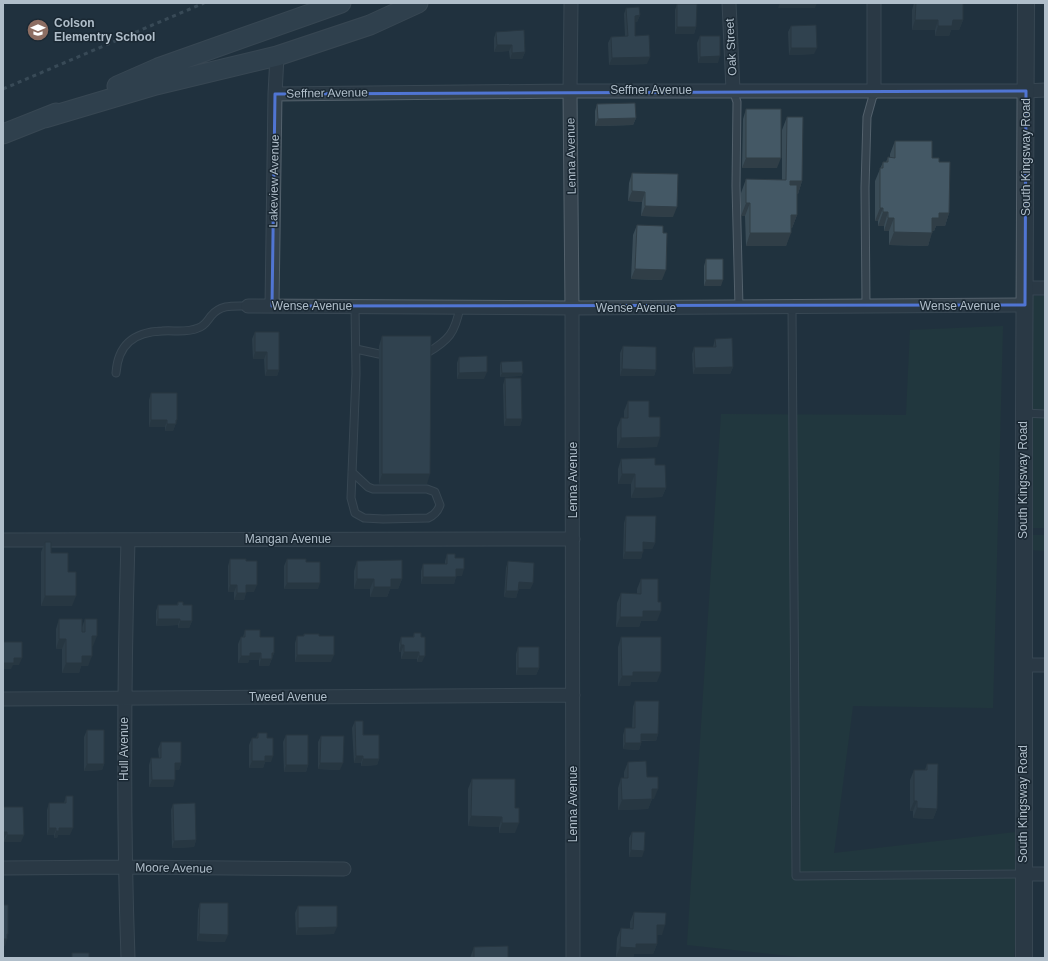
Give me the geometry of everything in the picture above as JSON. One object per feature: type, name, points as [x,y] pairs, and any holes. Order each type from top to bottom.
[{"type":"main road","points":[[3,134],[46,118],[158,68],[341,3]]},
{"type":"main road","points":[[46,118],[156,85],[277,56],[370,25],[418,3]]},
{"type":"street","name":"Lenna Avenue","points":[[571,3],[573,958]]},
{"type":"street","name":"Oak Street","points":[[729,3],[733,90]]},
{"type":"street","points":[[874,3],[874,92]]},
{"type":"street","name":"South Kingsway Road","points":[[1024,958],[1023,665],[1026,3]]},
{"type":"street","name":"Lakeview Avenue","points":[[272,306],[275,94],[277,56]]},
{"type":"street","name":"Seffner Avenue","points":[[275,94],[733,90],[874,92],[1045,90]]},
{"type":"street","points":[[1025,288],[1045,288]]},
{"type":"street","name":"Wense Avenue","points":[[248,306],[572,308],[1025,305]]},
{"type":"street","name":"Mangan Avenue","points":[[3,540],[573,539]]},
{"type":"street","name":"Hull Avenue","points":[[128,540],[124,698],[124,867],[128,958]]},
{"type":"street","points":[[1023,665],[1045,665]]},
{"type":"street","name":"Tweed Avenue","points":[[3,699],[573,696]]},
{"type":"street","name":"Moore Avenue","points":[[3,868],[124,867],[344,869]]},
{"type":"street","points":[[1024,874],[1045,874]]},
{"type":"lane","points":[[733,90],[737,102],[736,186],[739,307]]},
{"type":"lane","points":[[866,306],[865,188],[867,117],[874,92]]},
{"type":"lane","points":[[116,372],[117,361],[122,349],[128,342],[137,336],[147,332],[162,330],[182,331],[198,328],[206,324],[212,315],[219,309],[226,306],[248,306]]},
{"type":"lane","points":[[352,472],[368,487],[373,489],[427,489],[436,492],[440,505],[438,511],[433,516],[428,518],[364,518],[355,513],[351,498],[356,349],[355,306]]},
{"type":"lane","points":[[792,306],[796,876],[1024,874]]},
{"type":"lane","points":[[427,353],[440,345],[451,334],[457,322],[460,307]]},
{"type":"lane","points":[[356,349],[379,354]]},
{"type":"lane","points":[[1024,413],[1045,414]]},
{"type":"highlighted area","points":[[1026,91],[1025,305],[272,306],[275,94]]},
{"type":"green space","points":[[1033,296],[1045,296],[1045,528],[1033,528]]},
{"type":"green space","points":[[1003,326],[993,708],[853,706],[834,853],[1024,831],[1014,958],[808,958],[687,945],[721,414],[906,415],[910,330]]},
{"type":"green space","points":[[1031,535],[1045,535],[1045,551],[1031,550]]},
{"type":"building","points":[[916,3],[963,3],[963,20],[953,20],[952,26],[938,26],[938,20],[915,20]]},
{"type":"building","points":[[677,4],[697,4],[696,27],[677,27]]},
{"type":"building","points":[[639,7],[640,15],[635,16],[635,36],[649,35],[650,57],[612,58],[611,37],[628,36],[626,8]]},
{"type":"building","points":[[816,25],[817,48],[791,48],[791,26]]},
{"type":"building","points":[[524,30],[525,52],[512,53],[512,45],[497,45],[496,32]]},
{"type":"building","points":[[700,36],[720,36],[720,56],[700,57]]},
{"type":"building","points":[[635,103],[636,118],[598,119],[597,104]]},
{"type":"building","points":[[746,109],[781,109],[781,158],[746,158]]},
{"type":"building","points":[[787,117],[803,117],[802,181],[790,181],[790,185],[797,185],[797,215],[791,215],[791,233],[750,233],[750,203],[746,203],[746,179],[786,180]]},
{"type":"building","points":[[895,141],[932,141],[932,158],[939,158],[939,162],[950,162],[949,213],[939,213],[939,218],[932,218],[932,233],[894,232],[894,218],[888,218],[888,212],[883,212],[883,208],[880,208],[880,168],[883,168],[883,162],[888,162],[888,157],[895,158]]},
{"type":"building","points":[[632,173],[678,174],[677,207],[645,206],[645,192],[632,191]]},
{"type":"building","points":[[637,225],[663,226],[663,233],[667,233],[666,270],[635,269]]},
{"type":"building","points":[[706,259],[723,259],[723,280],[706,280]]},
{"type":"building","points":[[255,332],[279,332],[279,370],[267,370],[267,352],[255,352]]},
{"type":"building","points":[[382,336],[431,336],[430,474],[382,474]]},
{"type":"building","points":[[732,338],[733,367],[695,368],[694,347],[716,347],[715,339]]},
{"type":"building","points":[[623,346],[656,347],[656,370],[622,369]]},
{"type":"building","points":[[487,356],[487,372],[459,373],[459,357]]},
{"type":"building","points":[[522,361],[523,373],[502,373],[501,362]]},
{"type":"building","points":[[505,378],[521,378],[522,419],[506,419]]},
{"type":"building","points":[[151,393],[177,393],[176,424],[167,424],[167,420],[151,420]]},
{"type":"building","points":[[628,401],[649,401],[649,417],[660,417],[660,437],[621,438],[621,418],[628,418]]},
{"type":"building","points":[[655,458],[655,465],[665,465],[666,488],[635,488],[635,474],[622,474],[621,459]]},
{"type":"building","points":[[626,516],[656,516],[655,543],[643,542],[643,552],[625,552]]},
{"type":"building","points":[[45,542],[51,542],[51,553],[68,553],[68,572],[76,572],[76,596],[45,596]]},
{"type":"building","points":[[447,554],[455,554],[455,558],[464,558],[464,569],[456,569],[456,577],[423,577],[423,564],[447,564]]},
{"type":"building","points":[[230,559],[257,561],[257,585],[246,585],[246,593],[237,593],[237,585],[230,585]]},
{"type":"building","points":[[287,559],[306,559],[306,562],[320,562],[320,583],[287,583]]},
{"type":"building","points":[[402,560],[402,579],[391,579],[391,587],[374,587],[374,579],[357,579],[357,561]]},
{"type":"building","points":[[508,561],[534,563],[533,583],[519,582],[518,591],[506,591]]},
{"type":"building","points":[[641,579],[658,579],[658,602],[661,602],[661,611],[643,611],[643,617],[620,617],[621,593],[641,594]]},
{"type":"building","points":[[178,602],[183,602],[183,605],[192,605],[192,621],[180,621],[180,619],[158,619],[158,605],[178,605]]},
{"type":"building","points":[[59,619],[82,619],[82,632],[85,632],[85,619],[97,619],[97,636],[92,636],[92,656],[82,656],[82,663],[66,663],[66,639],[59,639]]},
{"type":"building","points":[[245,630],[260,630],[260,637],[274,637],[274,653],[272,653],[272,659],[261,659],[261,653],[250,653],[250,656],[241,656],[241,637],[245,637]]},
{"type":"building","points":[[414,633],[421,633],[421,637],[425,637],[425,656],[419,656],[419,652],[404,652],[404,645],[401,645],[401,637],[414,637]]},
{"type":"building","points":[[304,634],[334,636],[334,655],[297,655],[297,636],[304,636]]},
{"type":"building","points":[[621,637],[661,637],[661,672],[633,672],[633,676],[622,676]]},
{"type":"building","points":[[3,642],[22,642],[22,658],[14,658],[14,663],[3,663]]},
{"type":"building","points":[[518,647],[539,647],[539,668],[518,668]]},
{"type":"building","points":[[635,701],[659,701],[658,734],[641,734],[641,743],[625,743],[625,728],[635,728]]},
{"type":"building","points":[[355,721],[363,721],[363,735],[379,735],[379,759],[363,759],[363,756],[356,756]]},
{"type":"building","points":[[87,730],[104,730],[104,764],[87,764]]},
{"type":"building","points":[[258,733],[267,733],[267,738],[273,738],[273,756],[265,756],[265,761],[252,761],[252,738],[258,738]]},
{"type":"building","points":[[286,735],[308,735],[308,765],[286,765]]},
{"type":"building","points":[[321,736],[344,736],[343,763],[320,763]]},
{"type":"building","points":[[161,742],[181,742],[181,763],[175,763],[175,780],[152,780],[151,758],[161,758]]},
{"type":"building","points":[[646,761],[647,777],[658,777],[658,789],[652,789],[652,799],[622,800],[621,778],[628,778],[628,762]]},
{"type":"building","points":[[927,764],[938,764],[937,809],[917,808],[917,801],[914,801],[914,770],[927,770]]},
{"type":"building","points":[[472,779],[515,779],[515,808],[519,808],[519,823],[502,823],[502,817],[471,816]]},
{"type":"building","points":[[66,796],[73,796],[73,828],[59,828],[59,831],[56,831],[56,828],[49,828],[49,803],[66,803]]},
{"type":"building","points":[[195,803],[196,840],[174,841],[173,804]]},
{"type":"building","points":[[3,807],[23,807],[24,835],[7,835],[7,832],[3,832]]},
{"type":"building","points":[[632,832],[645,832],[644,851],[631,850]]},
{"type":"building","points":[[200,903],[228,903],[228,935],[199,934]]},
{"type":"building","points":[[3,905],[8,905],[7,939],[3,939]]},
{"type":"building","points":[[298,906],[337,906],[337,927],[298,928]]},
{"type":"building","points":[[634,912],[666,913],[665,925],[657,925],[657,944],[636,944],[636,948],[620,947],[621,928],[633,929]]},
{"type":"building","points":[[508,946],[508,958],[474,958],[474,947]]},
{"type":"building","points":[[72,953],[89,953],[89,958],[72,958]]},
{"type":"railway","points":[[3,89],[204,3]]},
{"type":"place","name":"Colson Elementry School","points":[[38,30]]}]
